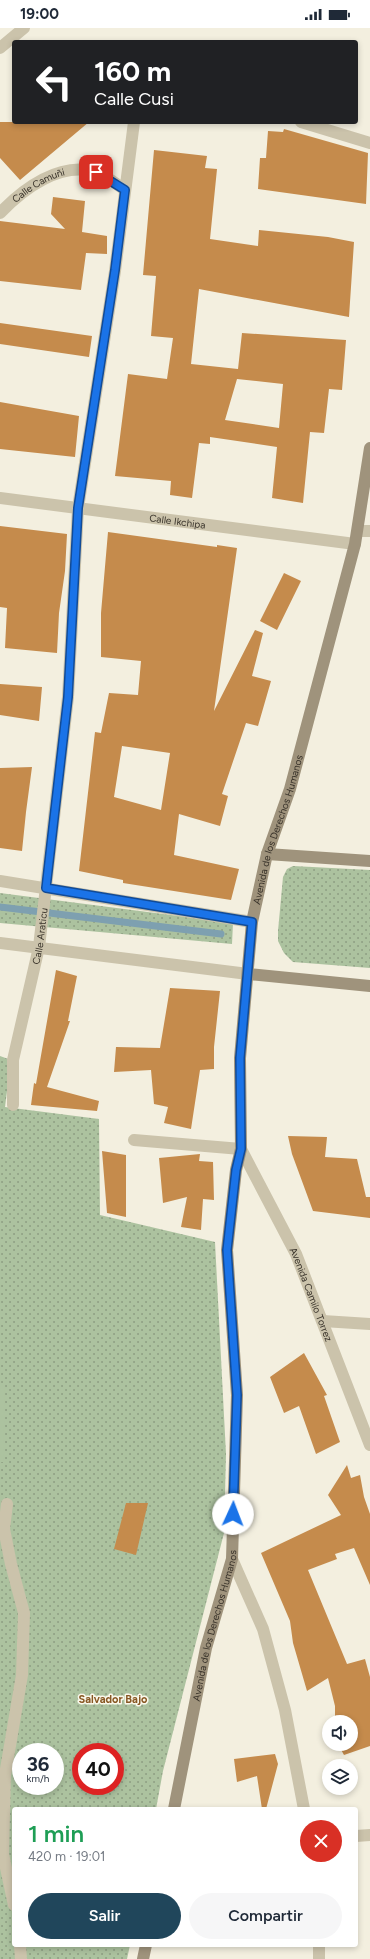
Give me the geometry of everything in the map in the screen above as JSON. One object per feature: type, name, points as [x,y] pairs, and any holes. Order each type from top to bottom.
[{"type":"street","points":[[0,48],[24,28]]},
{"type":"street","name":"Calle Araticu","points":[[13,1105],[13,1060],[39,947],[68,697],[78,508],[114,278],[134,124]]},
{"type":"street","points":[[308,124],[370,143]]},
{"type":"street","name":"Calle Camuñi","points":[[0,213],[14,198],[48,177],[72,169],[96,172],[125,190]]},
{"type":"street","name":"Avenida de los Derechos Humanos","points":[[174,1807],[206,1648],[232,1559],[237,1395],[227,1250],[236,1170],[241,1149],[240,1058],[252,922],[267,854],[290,789],[355,544],[370,448]]},
{"type":"street","name":"Calle Ikchipa","points":[[0,498],[355,544]]},
{"type":"street","points":[[358,531],[370,531]]},
{"type":"street","points":[[267,854],[370,861]]},
{"type":"street","points":[[0,881],[252,922]]},
{"type":"street","points":[[0,943],[248,974],[370,986]]},
{"type":"street","points":[[134,1140],[241,1149]]},
{"type":"street","name":"Avenida Camilo Torrez","points":[[241,1149],[296,1254],[370,1445]]},
{"type":"street","points":[[323,1321],[370,1324]]},
{"type":"street","points":[[7,1504],[4,1529],[11,1564],[24,1613],[22,1675],[5,1775],[3,1854],[12,1896]]},
{"type":"street","points":[[232,1559],[263,1629],[285,1710],[304,1807]]},
{"type":"street","points":[[358,1836],[370,1835]]},
{"type":"street","points":[[20,1947],[21,1959]]},
{"type":"street","points":[[143,1959],[146,1947]]},
{"type":"street","points":[[319,1947],[319,1959]]},
{"type":"green space","points":[[293,866],[370,870],[370,968],[293,962],[284,953],[278,941],[283,877],[287,869]]},
{"type":"green space","points":[[0,893],[233,923],[232,944],[0,923]]},
{"type":"green space","points":[[0,1056],[11,1060],[5,1107],[99,1119],[100,1215],[215,1242],[226,1454],[224,1533],[163,1771],[156,1807],[12,1807],[12,1947],[130,1947],[127,1959],[0,1959]]},
{"type":"green space","points":[[0,1388],[5,1388],[3,1462],[0,1462]]},
{"type":"building","points":[[0,122],[12,122],[12,124],[87,124],[20,180],[0,158]]},
{"type":"building","points":[[284,129],[368,153],[366,204],[258,189],[260,158],[266,158],[268,131],[283,132]]},
{"type":"building","points":[[154,150],[207,156],[205,168],[217,169],[210,239],[258,246],[259,230],[328,237],[354,242],[349,317],[199,289],[191,364],[238,369],[242,333],[346,340],[342,390],[329,389],[324,433],[310,432],[303,503],[272,498],[277,447],[210,437],[210,444],[199,443],[192,498],[170,495],[171,481],[115,476],[128,374],[167,379],[173,338],[151,336],[156,276],[143,275]],"holes":[[[237,379],[283,384],[279,428],[225,420]]]},
{"type":"building","points":[[53,197],[85,201],[82,232],[107,236],[107,254],[86,253],[81,290],[0,281],[0,221],[65,229],[51,214]]},
{"type":"building","points":[[0,323],[92,336],[89,357],[0,344]]},
{"type":"building","points":[[0,402],[79,416],[75,457],[0,449]]},
{"type":"building","points":[[0,526],[67,534],[65,571],[59,613],[57,653],[5,648],[7,608],[0,607]]},
{"type":"building","points":[[108,532],[217,547],[217,545],[237,548],[214,711],[255,630],[263,633],[252,676],[271,681],[258,726],[246,723],[222,794],[228,796],[220,826],[179,814],[174,855],[239,869],[231,900],[123,883],[123,880],[79,871],[95,732],[101,733],[109,693],[138,695],[141,661],[101,657],[101,613]],"holes":[[[122,746],[170,753],[161,810],[114,797]]]},
{"type":"building","points":[[284,573],[301,581],[277,630],[260,621]]},
{"type":"building","points":[[0,684],[42,687],[39,721],[0,715]]},
{"type":"building","points":[[32,767],[22,851],[0,848],[0,768]]},
{"type":"building","points":[[56,970],[77,976],[68,1021],[70,1021],[47,1087],[99,1101],[97,1111],[31,1105]]},
{"type":"building","points":[[170,988],[220,991],[214,1047],[214,1069],[200,1070],[191,1129],[164,1123],[168,1107],[154,1104],[151,1070],[114,1072],[116,1047],[160,1048]]},
{"type":"building","points":[[288,1136],[327,1137],[325,1157],[357,1159],[366,1197],[370,1197],[370,1218],[313,1211],[292,1154]]},
{"type":"building","points":[[102,1151],[126,1155],[126,1217],[107,1213]]},
{"type":"building","points":[[200,1154],[199,1161],[213,1162],[214,1200],[203,1199],[201,1230],[181,1227],[187,1197],[163,1203],[159,1158]]},
{"type":"building","points":[[304,1353],[327,1395],[324,1396],[340,1442],[316,1454],[299,1406],[284,1413],[270,1377]]},
{"type":"building","points":[[347,1465],[351,1478],[360,1475],[364,1497],[370,1514],[370,1585],[354,1548],[335,1554],[337,1559],[308,1570],[347,1664],[365,1659],[370,1677],[370,1746],[358,1750],[358,1715],[335,1715],[335,1706],[328,1678],[307,1691],[293,1643],[290,1621],[261,1553],[341,1515],[328,1495]]},
{"type":"building","points":[[126,1503],[148,1503],[136,1555],[114,1549]]},
{"type":"building","points":[[342,1751],[356,1751],[344,1755]]},
{"type":"building","points":[[275,1754],[278,1764],[267,1807],[262,1807],[257,1776],[237,1782],[234,1759]]},
{"type":"waterway","points":[[0,907],[221,934]]},
{"type":"district","name":"Salvador Bajo","points":[[113,1699]]},
{"type":"route","points":[[96,172],[125,190],[103,353],[78,508],[68,697],[46,888],[252,922],[240,1058],[241,1149],[236,1170],[227,1250],[237,1395],[233,1514]]}]
